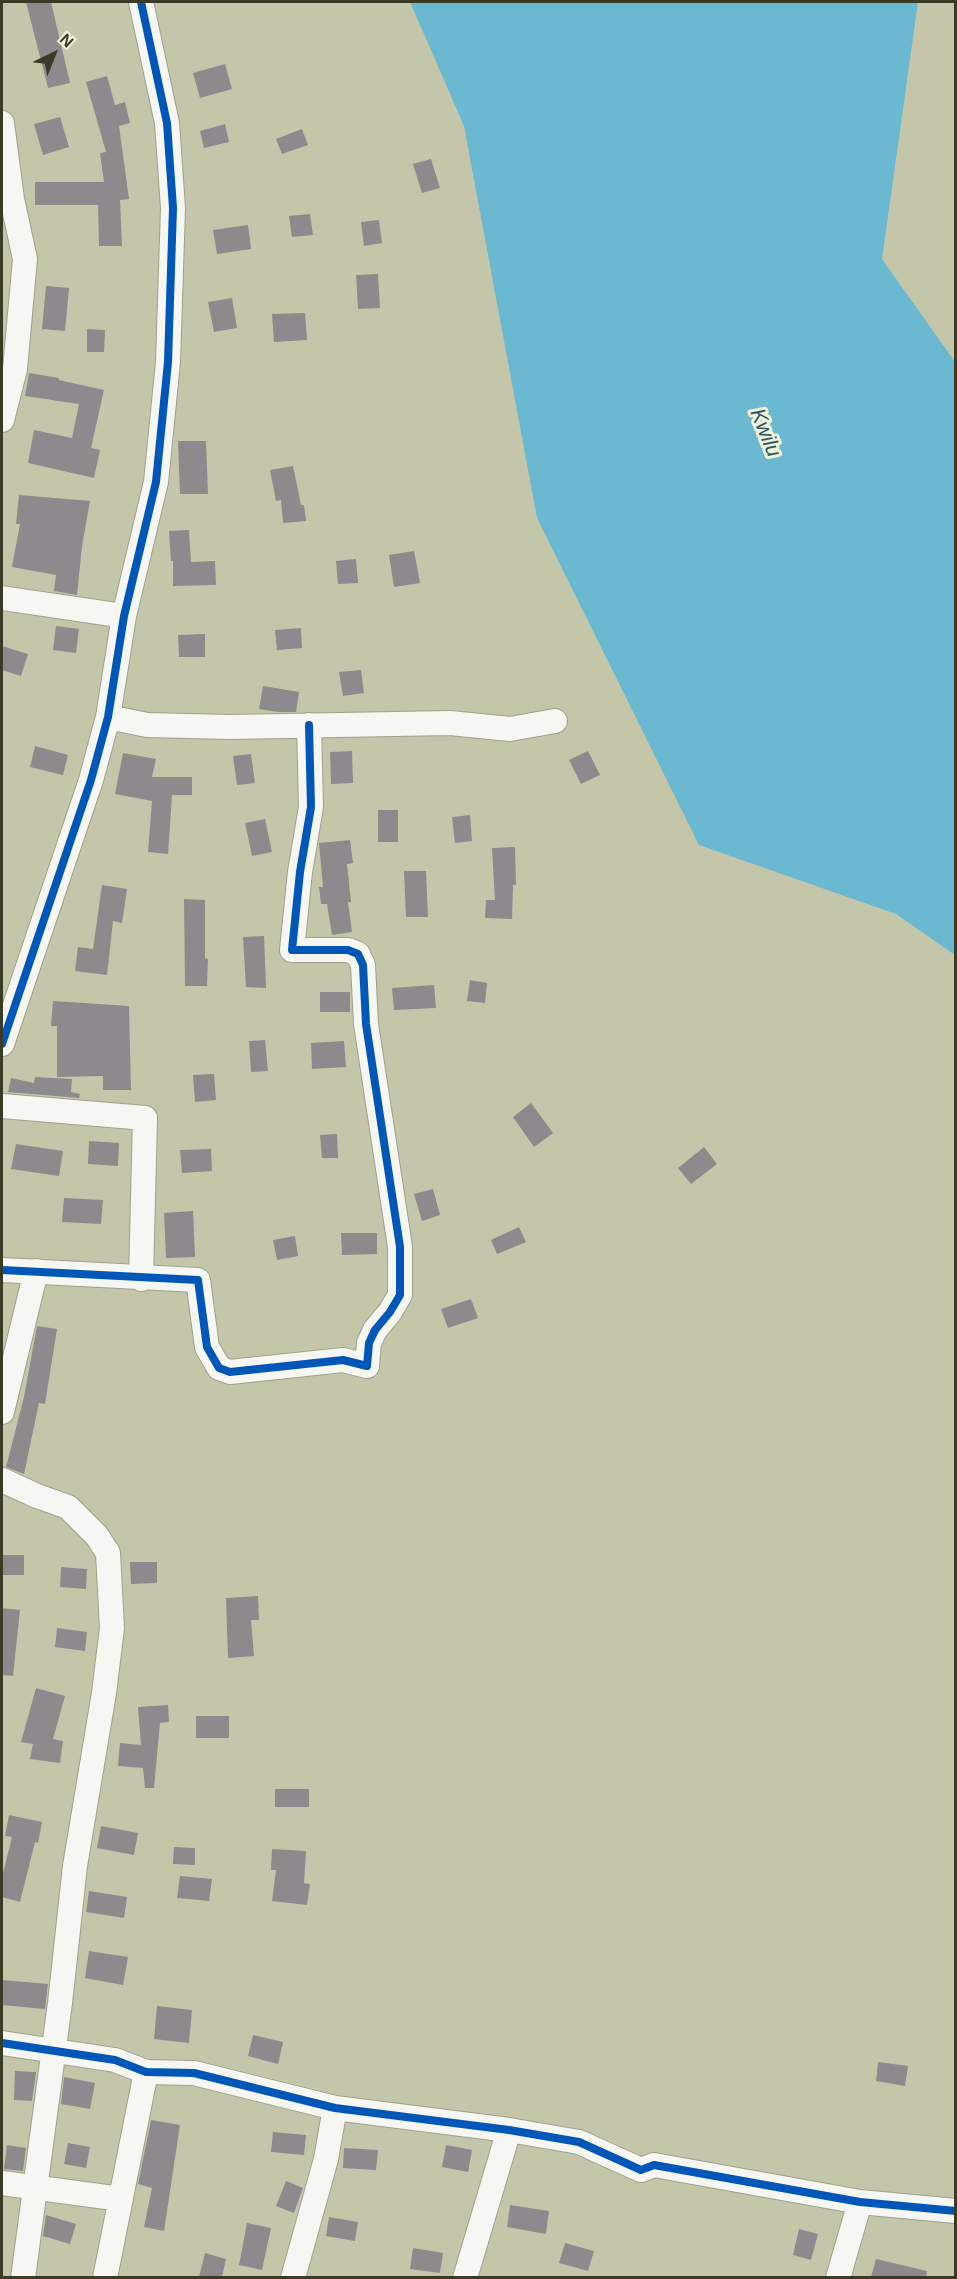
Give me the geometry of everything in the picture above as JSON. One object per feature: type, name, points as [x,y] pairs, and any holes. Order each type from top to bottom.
[{"type":"street","points":[[2,1044],[91,780],[108,717],[124,616],[156,482],[168,362],[173,208],[167,123],[141,2]]},
{"type":"street","points":[[2,123],[12,199],[25,259],[15,369],[2,420]]},
{"type":"street","points":[[2,598],[124,616]]},
{"type":"street","points":[[108,717],[147,725],[231,727],[450,723],[510,729],[555,721]]},
{"type":"street","points":[[2,1270],[141,1279],[198,1280],[207,1347],[219,1368],[230,1372],[343,1360],[367,1366],[369,1343],[375,1330],[400,1296],[400,1246],[366,1024],[363,965],[358,954],[348,950],[292,950],[300,872],[311,807],[309,724]]},
{"type":"street","points":[[2,1106],[146,1118],[141,1279]]},
{"type":"street","points":[[2,1412],[36,1271]]},
{"type":"street","points":[[2,1480],[68,1507],[97,1536],[108,1553],[111,1628],[104,1693],[75,1866],[54,2051],[23,2277]]},
{"type":"street","points":[[2,2043],[115,2060],[146,2072],[194,2073],[335,2108],[509,2130],[579,2142],[641,2170],[654,2165],[860,2202],[956,2211]]},
{"type":"street","points":[[105,2277],[146,2072]]},
{"type":"street","points":[[293,2277],[326,2159],[335,2108]]},
{"type":"street","points":[[465,2277],[509,2130]]},
{"type":"street","points":[[2,2183],[121,2199]]},
{"type":"street","points":[[838,2277],[860,2202]]},
{"type":"water","name":"Kwilu","points":[[410,2],[918,2],[882,259],[955,362],[955,955],[896,914],[699,845],[537,518],[464,126]]},
{"type":"building","points":[[26,2],[51,2],[70,83],[48,88]]},
{"type":"building","points":[[225,64],[232,89],[200,98],[193,73]]},
{"type":"building","points":[[107,76],[115,105],[125,102],[130,123],[119,126],[129,199],[120,200],[122,246],[99,246],[98,205],[35,205],[35,182],[104,182],[100,153],[106,152],[86,82]]},
{"type":"building","points":[[60,117],[69,147],[43,155],[34,124]]},
{"type":"building","points":[[225,124],[229,142],[204,148],[200,131]]},
{"type":"building","points":[[302,129],[308,145],[282,154],[276,139]]},
{"type":"building","points":[[431,159],[440,188],[422,193],[413,164]]},
{"type":"building","points":[[310,214],[313,235],[292,237],[289,216]]},
{"type":"building","points":[[379,220],[382,243],[364,246],[361,222]]},
{"type":"building","points":[[248,225],[251,249],[217,254],[213,230]]},
{"type":"building","points":[[378,274],[380,308],[358,309],[356,275]]},
{"type":"building","points":[[46,286],[69,288],[65,331],[42,329]]},
{"type":"building","points":[[232,298],[237,328],[214,332],[208,302]]},
{"type":"building","points":[[305,313],[307,340],[274,342],[272,314]]},
{"type":"building","points":[[87,329],[105,330],[104,352],[87,352]]},
{"type":"building","points":[[29,373],[104,390],[91,448],[100,450],[94,478],[28,463],[34,430],[72,438],[79,404],[25,396]]},
{"type":"building","points":[[178,441],[206,441],[208,494],[180,494]]},
{"type":"building","points":[[293,466],[306,521],[283,523],[281,500],[276,501],[270,470]]},
{"type":"building","points":[[19,495],[90,501],[77,595],[54,591],[56,575],[12,567],[20,524],[16,524]]},
{"type":"building","points":[[189,530],[191,562],[215,561],[216,585],[173,586],[173,561],[171,561],[169,531]]},
{"type":"building","points":[[414,551],[420,583],[394,587],[389,555]]},
{"type":"building","points":[[356,559],[358,583],[338,584],[336,561]]},
{"type":"building","points":[[56,626],[79,629],[76,653],[53,650]]},
{"type":"building","points":[[301,628],[302,648],[277,650],[275,630]]},
{"type":"building","points":[[205,634],[205,657],[179,657],[178,635]]},
{"type":"building","points":[[2,646],[28,654],[21,676],[2,670]]},
{"type":"building","points":[[361,670],[364,693],[343,696],[339,672]]},
{"type":"building","points":[[263,686],[299,692],[296,712],[259,709]]},
{"type":"building","points":[[35,746],[68,755],[63,775],[30,767]]},
{"type":"building","points":[[352,751],[353,783],[331,784],[330,752]]},
{"type":"building","points":[[588,751],[600,775],[581,784],[569,760]]},
{"type":"building","points":[[123,753],[156,759],[152,777],[192,777],[192,795],[172,795],[168,854],[148,852],[152,801],[115,794]]},
{"type":"building","points":[[251,754],[255,783],[237,785],[233,756]]},
{"type":"building","points":[[378,810],[398,810],[398,842],[378,842]]},
{"type":"building","points":[[470,815],[472,841],[455,843],[452,817]]},
{"type":"building","points":[[265,819],[272,852],[252,856],[245,823]]},
{"type":"building","points":[[350,840],[353,863],[347,864],[352,932],[332,935],[327,904],[321,904],[319,887],[323,887],[319,843]]},
{"type":"building","points":[[515,847],[516,885],[513,885],[512,919],[485,918],[486,900],[495,900],[492,848]]},
{"type":"building","points":[[404,871],[426,871],[428,917],[406,917]]},
{"type":"building","points":[[102,885],[127,889],[122,923],[113,921],[107,975],[75,971],[78,947],[93,949]]},
{"type":"building","points":[[184,899],[205,900],[207,986],[185,986]]},
{"type":"building","points":[[264,936],[266,988],[246,987],[243,937]]},
{"type":"building","points":[[470,980],[487,983],[485,1003],[467,1001]]},
{"type":"building","points":[[434,985],[436,1008],[394,1010],[392,988]]},
{"type":"building","points":[[320,992],[350,992],[350,1012],[320,1012]]},
{"type":"building","points":[[53,1001],[129,1006],[131,1090],[103,1090],[103,1076],[57,1077],[57,1026],[51,1026]]},
{"type":"building","points":[[265,1040],[268,1071],[251,1072],[249,1041]]},
{"type":"building","points":[[344,1041],[346,1067],[312,1069],[311,1043]]},
{"type":"building","points":[[214,1074],[216,1100],[195,1102],[193,1075]]},
{"type":"building","points":[[35,1077],[72,1079],[71,1092],[80,1094],[79,1098],[8,1092],[11,1078],[34,1083]]},
{"type":"building","points":[[531,1103],[553,1133],[534,1147],[513,1117]]},
{"type":"building","points":[[337,1134],[338,1158],[322,1158],[320,1135]]},
{"type":"building","points":[[89,1141],[119,1143],[118,1166],[88,1164]]},
{"type":"building","points":[[16,1144],[63,1151],[59,1176],[11,1169]]},
{"type":"building","points":[[704,1147],[717,1164],[691,1184],[678,1168]]},
{"type":"building","points":[[211,1149],[212,1171],[182,1173],[180,1150]]},
{"type":"building","points":[[433,1189],[440,1215],[422,1221],[414,1194]]},
{"type":"building","points":[[64,1198],[103,1200],[101,1224],[62,1222]]},
{"type":"building","points":[[193,1211],[195,1257],[166,1258],[164,1213]]},
{"type":"building","points":[[519,1227],[526,1242],[497,1254],[491,1240]]},
{"type":"building","points":[[341,1233],[377,1233],[377,1254],[342,1255]]},
{"type":"building","points":[[295,1236],[298,1256],[277,1260],[273,1240]]},
{"type":"building","points":[[471,1299],[478,1318],[448,1328],[441,1309]]},
{"type":"building","points":[[37,1326],[57,1329],[45,1404],[39,1403],[24,1474],[6,1467],[24,1397]]},
{"type":"building","points":[[2,1555],[24,1555],[24,1575],[2,1575]]},
{"type":"building","points":[[130,1562],[157,1562],[157,1583],[131,1584]]},
{"type":"building","points":[[61,1567],[87,1569],[86,1589],[60,1587]]},
{"type":"building","points":[[258,1596],[259,1620],[251,1620],[254,1656],[228,1658],[226,1598]]},
{"type":"building","points":[[2,1608],[20,1610],[13,1676],[2,1675]]},
{"type":"building","points":[[57,1628],[87,1632],[85,1651],[55,1647]]},
{"type":"building","points":[[36,1688],[65,1696],[53,1739],[63,1741],[60,1763],[30,1759],[33,1744],[21,1742]]},
{"type":"building","points":[[168,1705],[169,1722],[160,1723],[154,1788],[145,1788],[143,1768],[118,1766],[120,1743],[141,1745],[138,1707]]},
{"type":"building","points":[[196,1716],[229,1716],[229,1738],[196,1738]]},
{"type":"building","points":[[275,1789],[309,1789],[309,1807],[275,1807]]},
{"type":"building","points":[[9,1815],[42,1822],[20,1902],[2,1897],[2,1877],[12,1837],[5,1836]]},
{"type":"building","points":[[101,1826],[138,1833],[134,1855],[97,1848]]},
{"type":"building","points":[[174,1847],[195,1848],[195,1865],[173,1864]]},
{"type":"building","points":[[272,1849],[306,1851],[304,1883],[310,1884],[307,1905],[272,1901],[276,1870],[271,1870]]},
{"type":"building","points":[[180,1876],[212,1879],[209,1901],[177,1898]]},
{"type":"building","points":[[89,1891],[127,1897],[124,1918],[86,1912]]},
{"type":"building","points":[[89,1951],[128,1957],[123,1985],[85,1978]]},
{"type":"building","points":[[2,1980],[48,1984],[45,2009],[2,2005]]},
{"type":"building","points":[[157,2006],[192,2010],[189,2043],[154,2039]]},
{"type":"building","points":[[253,2035],[283,2042],[278,2064],[248,2056]]},
{"type":"building","points":[[878,2062],[908,2066],[905,2086],[876,2081]]},
{"type":"building","points":[[15,2071],[36,2072],[32,2101],[14,2100]]},
{"type":"building","points":[[64,2077],[95,2083],[90,2109],[61,2104]]},
{"type":"building","points":[[151,2120],[180,2125],[164,2231],[144,2227],[152,2188],[138,2184]]},
{"type":"building","points":[[273,2132],[306,2135],[304,2155],[271,2152]]},
{"type":"building","points":[[68,2143],[90,2147],[86,2168],[64,2164]]},
{"type":"building","points":[[7,2145],[26,2148],[23,2171],[4,2169]]},
{"type":"building","points":[[446,2145],[472,2150],[468,2172],[442,2167]]},
{"type":"building","points":[[344,2148],[378,2150],[376,2170],[343,2168]]},
{"type":"building","points":[[286,2181],[303,2188],[294,2213],[276,2206]]},
{"type":"building","points":[[510,2205],[549,2211],[546,2234],[507,2227]]},
{"type":"building","points":[[46,2215],[76,2224],[70,2244],[43,2236]]},
{"type":"building","points":[[329,2217],[358,2222],[355,2241],[326,2236]]},
{"type":"building","points":[[247,2223],[271,2228],[262,2270],[239,2265]]},
{"type":"building","points":[[799,2229],[818,2234],[811,2260],[793,2255]]},
{"type":"building","points":[[565,2243],[594,2251],[588,2271],[559,2263]]},
{"type":"building","points":[[413,2248],[443,2253],[440,2273],[410,2269]]},
{"type":"building","points":[[205,2253],[226,2259],[222,2277],[199,2277]]},
{"type":"building","points":[[876,2259],[927,2271],[926,2277],[871,2277]]},
{"type":"cycle path","points":[[2,1044],[91,780],[108,717],[124,616],[156,482],[168,362],[173,208],[167,123],[141,2]]},
{"type":"cycle path","points":[[2,1270],[198,1280],[207,1347],[219,1368],[230,1372],[343,1360],[367,1366],[369,1343],[375,1330],[400,1295],[400,1247],[366,1024],[363,965],[358,954],[348,950],[292,950],[300,872],[311,807],[309,725]]},
{"type":"cycle path","points":[[2,2043],[115,2060],[146,2072],[194,2073],[335,2108],[509,2130],[579,2142],[641,2170],[654,2165],[860,2202],[956,2211]]}]
